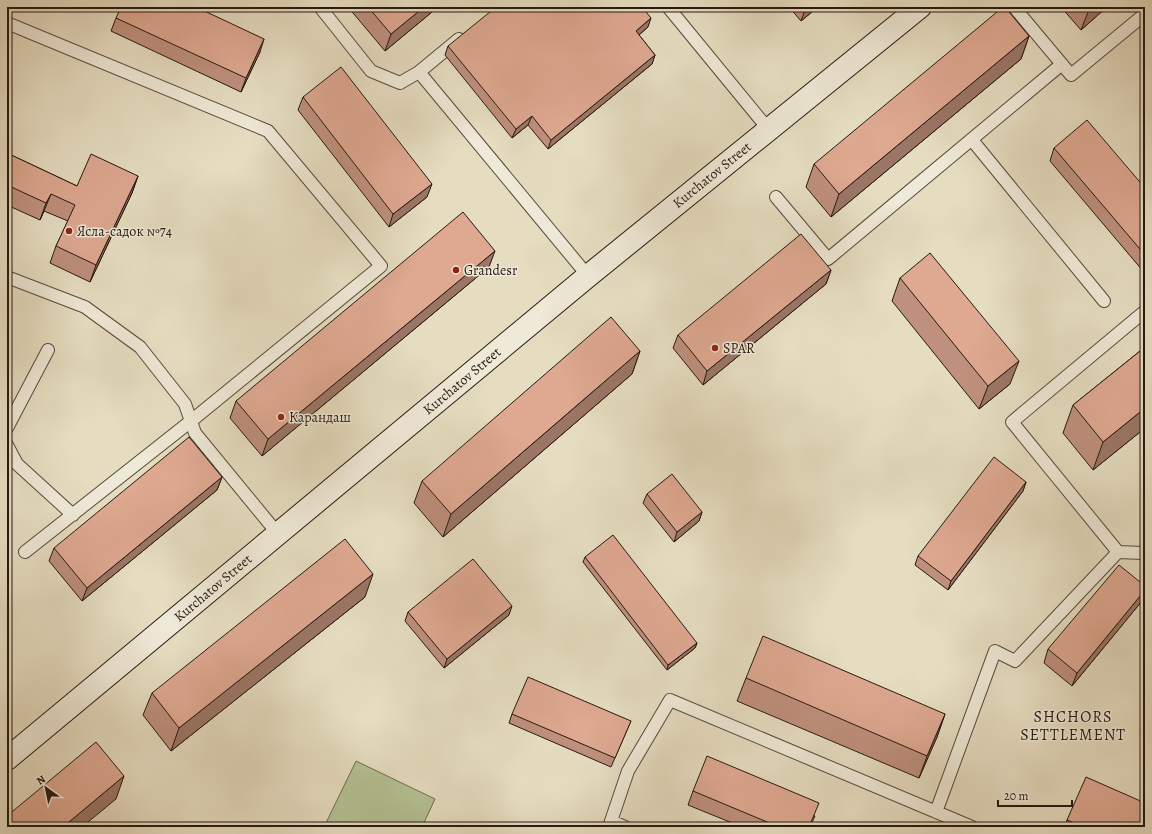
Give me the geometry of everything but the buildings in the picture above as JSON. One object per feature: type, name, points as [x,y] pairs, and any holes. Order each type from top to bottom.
[{"type":"main road","name":"Kurchatov Street","points":[[7,759],[588,276],[920,7]]},
{"type":"lane","points":[[320,7],[371,71],[400,83],[419,72],[468,32]]},
{"type":"lane","points":[[668,7],[769,130]]},
{"type":"lane","points":[[1014,7],[1071,75],[1145,14]]},
{"type":"lane","points":[[7,22],[268,131],[381,266],[73,515],[25,552]]},
{"type":"lane","points":[[776,197],[828,259],[1062,64]]},
{"type":"lane","points":[[419,72],[588,276]]},
{"type":"lane","points":[[972,140],[1104,301]]},
{"type":"lane","points":[[7,277],[85,307],[140,347],[184,404],[195,433],[278,534]]},
{"type":"lane","points":[[1145,311],[1012,422],[1118,552],[1145,552]]},
{"type":"lane","points":[[7,428],[48,350]]},
{"type":"lane","points":[[7,445],[17,464],[73,515]]},
{"type":"lane","points":[[936,812],[995,651],[1015,661],[1118,552]]},
{"type":"lane","points":[[625,827],[610,824],[628,772],[670,700],[972,827]]},
{"type":"green space","points":[[356,761],[435,799],[422,827],[324,827]]},
{"type":"place","name":"Ясла-садок №74","points":[[69,231]]},
{"type":"place","name":"Grandesr","points":[[456,270]]},
{"type":"place","name":"SPAR","points":[[715,348]]},
{"type":"place","name":"Карандаш","points":[[281,417]]},
{"type":"district","name":"SHCHORS SETTLEMENT","points":[[1073,726]]}]
